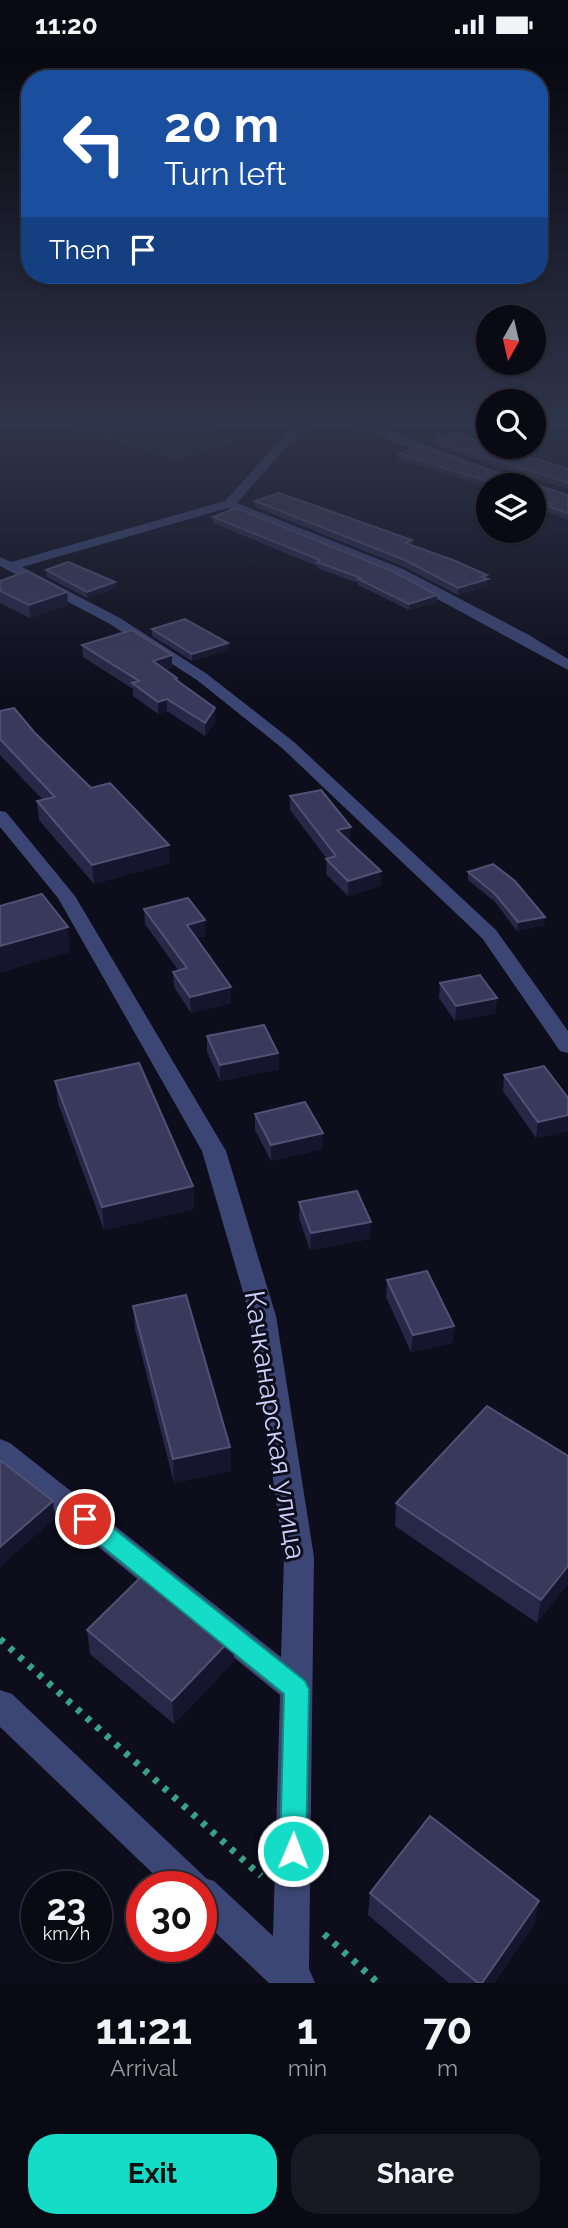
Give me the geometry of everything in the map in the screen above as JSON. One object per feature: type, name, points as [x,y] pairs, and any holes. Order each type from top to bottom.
[{"type":"street","points":[[5,563],[190,514]]},
{"type":"street","points":[[254,514],[398,572],[524,638],[568,665]]},
{"type":"street","points":[[5,563],[115,621],[202,677],[288,745],[489,934],[568,1046]]},
{"type":"street","name":"Качканарская улица","points":[[0,816],[66,896],[214,1151],[262,1316],[299,1557],[293,1980]]},
{"type":"street","points":[[0,1451],[297,1689]]},
{"type":"street","points":[[0,1705],[176,1871]]},
{"type":"street","points":[[217,1909],[293,1980]]},
{"type":"path","points":[[0,1639],[378,1983]]},
{"type":"building","points":[[220,514],[251,514],[392,571],[437,595],[409,604],[358,579],[361,578],[213,517]]},
{"type":"building","points":[[289,514],[339,514],[412,540],[405,543],[453,560],[487,575],[482,577],[488,579],[458,588],[405,560]]},
{"type":"building","points":[[68,562],[115,582],[87,592],[46,570]]},
{"type":"building","points":[[27,571],[67,592],[29,605],[0,591],[0,581]]},
{"type":"building","points":[[185,619],[228,643],[192,654],[152,629]]},
{"type":"building","points":[[132,630],[172,655],[153,661],[215,708],[205,723],[167,699],[158,702],[132,683],[139,681],[82,645]]},
{"type":"building","points":[[14,708],[34,732],[91,788],[110,783],[169,845],[92,865],[37,801],[55,797],[0,739],[0,711]]},
{"type":"building","points":[[321,790],[351,827],[337,830],[381,871],[348,881],[326,859],[336,856],[290,796]]},
{"type":"building","points":[[493,864],[515,881],[545,917],[518,922],[495,894],[468,872]]},
{"type":"building","points":[[42,894],[68,927],[0,946],[0,906]]},
{"type":"building","points":[[188,898],[205,920],[187,925],[231,987],[190,997],[173,972],[187,968],[144,909]]},
{"type":"building","points":[[480,975],[497,998],[456,1006],[440,983]]},
{"type":"building","points":[[264,1025],[278,1053],[220,1065],[207,1036]]},
{"type":"building","points":[[139,1063],[193,1186],[102,1207],[55,1081]]},
{"type":"building","points":[[544,1066],[568,1098],[568,1115],[538,1122],[504,1075]]},
{"type":"building","points":[[305,1102],[323,1133],[271,1145],[255,1114]]},
{"type":"building","points":[[357,1191],[371,1222],[311,1233],[299,1202]]},
{"type":"building","points":[[427,1271],[454,1326],[413,1335],[387,1280]]},
{"type":"building","points":[[186,1295],[230,1447],[173,1459],[133,1306]]},
{"type":"building","points":[[487,1406],[568,1456],[568,1566],[541,1600],[396,1503]]},
{"type":"building","points":[[0,1460],[53,1501],[0,1547]]},
{"type":"building","points":[[148,1570],[233,1637],[172,1701],[87,1630]]},
{"type":"building","points":[[430,1816],[539,1901],[482,1983],[478,1983],[370,1893]]},
{"type":"route","points":[[85,1519],[297,1689],[293,1851]]}]
